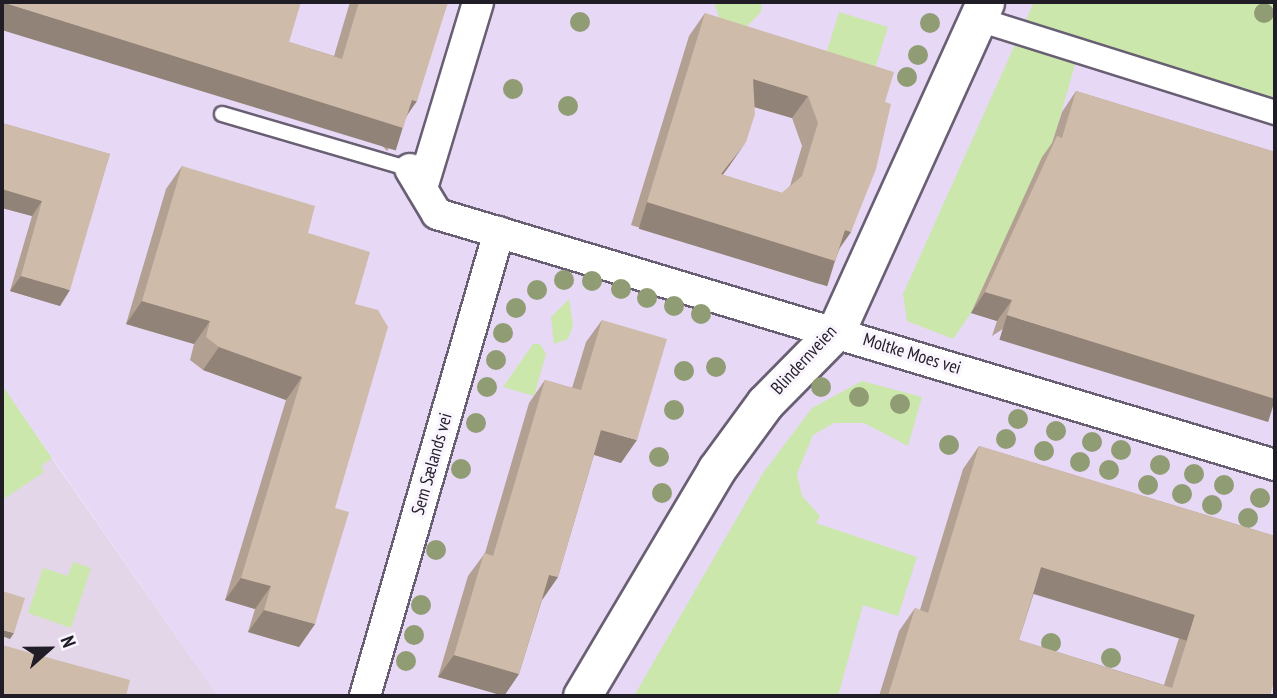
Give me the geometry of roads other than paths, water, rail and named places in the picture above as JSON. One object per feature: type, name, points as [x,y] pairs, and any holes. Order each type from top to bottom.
[{"type":"street","points":[[416,178],[478,2]]},
{"type":"street","points":[[981,11],[1275,112]]},
{"type":"street","name":"Blindernveien","points":[[582,696],[716,470],[765,403],[836,331],[981,11]]},
{"type":"street","name":"Moltke Moes vei","points":[[416,178],[437,214],[836,331],[1275,465]]},
{"type":"street","name":"Sem Sælands vei","points":[[365,696],[499,232]]},
{"type":"lane","points":[[222,114],[416,178]]}]
